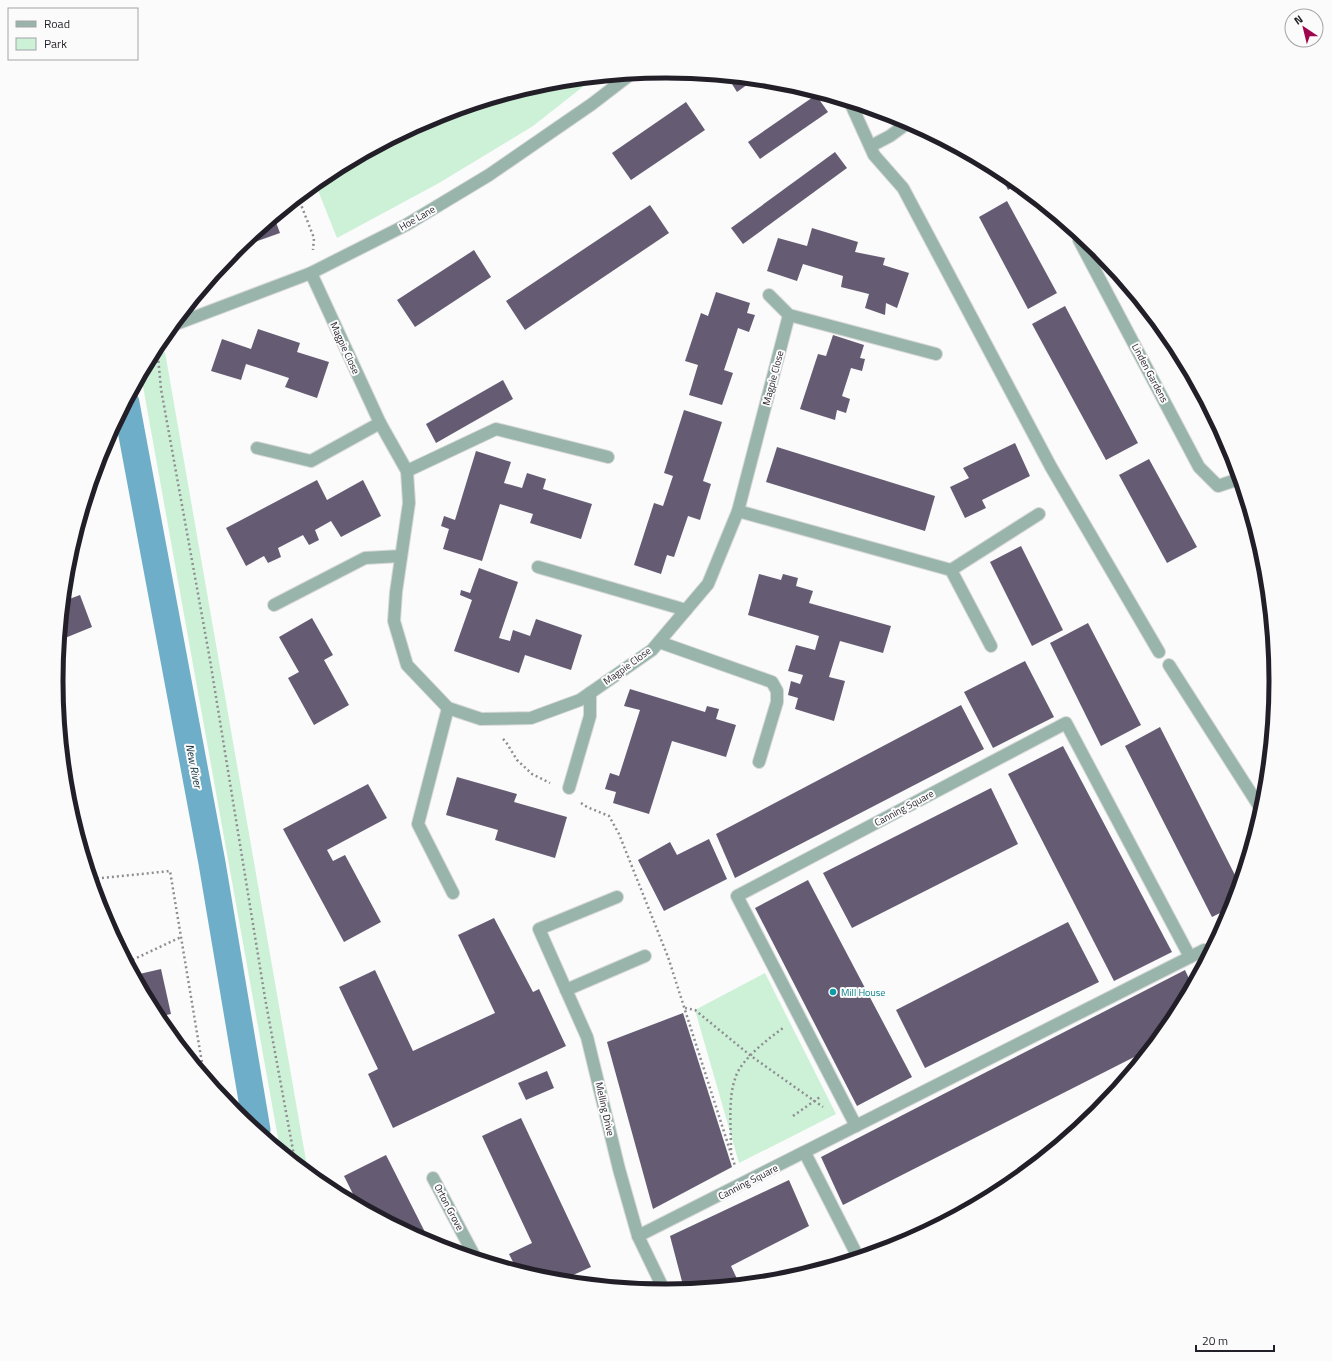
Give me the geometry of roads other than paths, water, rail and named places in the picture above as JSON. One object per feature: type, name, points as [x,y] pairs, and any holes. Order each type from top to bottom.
[{"type":"street","name":"Hoe Lane","points":[[180,324],[311,273],[406,224],[489,175],[592,104],[624,79]]},
{"type":"street","points":[[853,108],[874,155],[903,188],[1052,467],[1159,652]]},
{"type":"street","points":[[871,146],[890,136],[903,126]]},
{"type":"street","name":"Linden Gardens","points":[[1081,243],[1199,467],[1218,486],[1235,480]]},
{"type":"street","name":"Magpie Close","points":[[311,273],[380,423],[407,471],[409,503],[396,592],[394,622],[406,665],[448,708],[481,719],[531,718],[580,700],[652,650],[708,584],[738,511],[790,315]]},
{"type":"street","points":[[769,295],[790,315],[936,354]]},
{"type":"street","points":[[257,448],[311,461],[380,423]]},
{"type":"street","points":[[407,471],[496,429],[608,457]]},
{"type":"street","points":[[738,511],[951,570],[991,646]]},
{"type":"street","points":[[951,570],[1039,514]]},
{"type":"street","points":[[274,605],[365,558],[401,556]]},
{"type":"street","points":[[538,566],[686,610]]},
{"type":"street","points":[[659,642],[772,682],[777,691],[777,702],[758,762]]},
{"type":"street","points":[[1169,665],[1256,800]]},
{"type":"street","points":[[569,788],[590,716],[590,693]]},
{"type":"street","points":[[448,708],[418,824],[453,893]]},
{"type":"street","name":"Canning Square","points":[[856,1126],[737,896],[1066,723],[1190,957]]},
{"type":"street","name":"Melling Drive","points":[[616,897],[539,929],[587,1037],[619,1169],[638,1236],[661,1284]]},
{"type":"street","name":"Canning Square","points":[[638,1236],[805,1153],[1190,957],[1204,950],[1205,951]]},
{"type":"street","points":[[566,990],[645,956]]},
{"type":"street","points":[[805,1153],[856,1252]]},
{"type":"street","name":"Orton Grove","points":[[433,1178],[472,1251]]},
{"type":"waterway","name":"New River","points":[[127,410],[212,863],[256,1122]]},
{"type":"place","name":"Mill House","points":[[833,992]]}]
